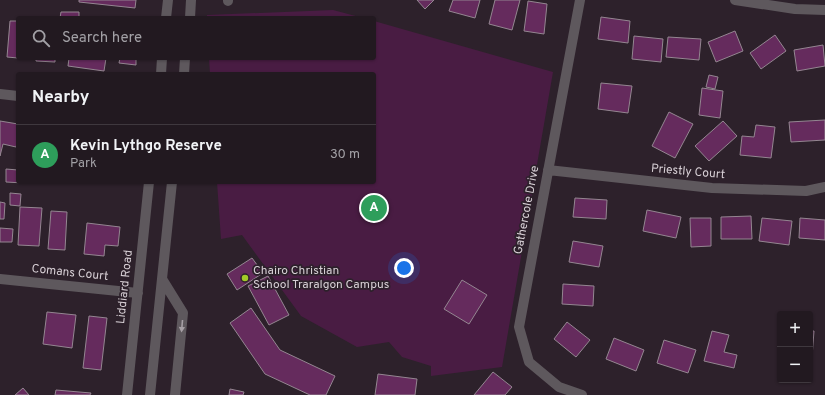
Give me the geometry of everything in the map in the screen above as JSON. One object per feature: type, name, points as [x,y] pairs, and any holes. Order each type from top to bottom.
[{"type":"street","points":[[166,16],[168,0]]},
{"type":"street","points":[[190,16],[191,0]]},
{"type":"street","name":"Gathercole Drive","points":[[580,0],[518,327],[529,362],[559,387],[582,395]]},
{"type":"street","points":[[741,0],[795,9],[825,10]]},
{"type":"street","points":[[161,72],[162,60]]},
{"type":"street","points":[[184,72],[185,60]]},
{"type":"street","points":[[0,94],[16,96]]},
{"type":"street","name":"Priestly Court","points":[[548,170],[712,188],[806,191],[825,187]]},
{"type":"street","name":"Liddiard Road","points":[[127,395],[149,184]]},
{"type":"street","points":[[150,395],[172,184]]},
{"type":"street","name":"Comans Court","points":[[0,279],[138,293]]},
{"type":"street","points":[[162,279],[183,313],[175,395]]},
{"type":"shaded area","points":[[333,10],[356,16],[207,16]]},
{"type":"shaded area","points":[[376,22],[553,72],[502,367],[431,376],[431,366],[402,357],[389,342],[357,347],[301,316],[242,235],[221,239],[217,184],[376,184],[376,72],[210,72],[209,60],[376,60]]},
{"type":"building","points":[[79,0],[136,0],[135,8],[79,2]]},
{"type":"building","points":[[417,0],[434,0],[425,9]]},
{"type":"building","points":[[453,0],[480,0],[475,18],[449,11]]},
{"type":"building","points":[[495,0],[520,0],[512,30],[489,24]]},
{"type":"building","points":[[528,1],[547,4],[544,34],[524,31]]},
{"type":"building","points":[[61,12],[79,12],[79,16],[60,16]]},
{"type":"building","points":[[601,17],[630,21],[628,43],[598,39]]},
{"type":"building","points":[[10,21],[16,21],[16,58],[7,57]]},
{"type":"building","points":[[735,31],[743,51],[716,62],[708,42]]},
{"type":"building","points":[[775,35],[786,51],[761,69],[750,53]]},
{"type":"building","points":[[634,36],[663,39],[661,62],[632,59]]},
{"type":"building","points":[[668,37],[701,39],[699,60],[666,57]]},
{"type":"building","points":[[823,45],[825,66],[797,71],[794,50]]},
{"type":"building","points":[[55,60],[55,62],[36,61]]},
{"type":"building","points":[[69,60],[106,60],[104,71],[68,66]]},
{"type":"building","points":[[120,60],[136,60],[136,65],[119,63]]},
{"type":"building","points":[[709,75],[718,77],[715,89],[706,87]]},
{"type":"building","points":[[601,83],[632,86],[628,113],[598,109]]},
{"type":"building","points":[[702,88],[723,91],[720,118],[699,115]]},
{"type":"building","points":[[669,112],[693,124],[675,158],[652,146]]},
{"type":"building","points":[[825,120],[825,140],[791,142],[789,122]]},
{"type":"building","points":[[0,121],[16,124],[16,147],[3,144],[0,156]]},
{"type":"building","points":[[723,121],[737,136],[709,161],[695,146]]},
{"type":"building","points":[[756,125],[775,127],[771,158],[740,155],[742,136],[754,137]]},
{"type":"building","points":[[6,169],[16,170],[16,183],[6,182]]},
{"type":"building","points":[[10,193],[21,194],[20,206],[10,205]]},
{"type":"building","points":[[575,198],[607,200],[606,219],[573,217]]},
{"type":"building","points":[[0,202],[5,203],[4,219],[0,219]]},
{"type":"building","points":[[20,207],[42,208],[39,246],[18,245]]},
{"type":"building","points":[[647,210],[681,217],[676,238],[643,231]]},
{"type":"building","points":[[51,211],[67,212],[65,250],[48,249]]},
{"type":"building","points":[[751,216],[752,239],[721,239],[721,217]]},
{"type":"building","points":[[690,218],[711,218],[711,246],[691,247]]},
{"type":"building","points":[[762,218],[792,221],[789,245],[759,241]]},
{"type":"building","points":[[800,218],[825,220],[825,240],[799,238]]},
{"type":"building","points":[[87,223],[120,227],[118,246],[105,245],[104,256],[84,254]]},
{"type":"building","points":[[0,228],[13,229],[12,242],[0,242]]},
{"type":"building","points":[[573,241],[603,246],[599,267],[569,262]]},
{"type":"building","points":[[252,258],[263,273],[237,290],[227,274]]},
{"type":"building","points":[[268,276],[289,315],[269,325],[248,286]]},
{"type":"building","points":[[462,280],[487,295],[469,324],[444,309]]},
{"type":"building","points":[[563,284],[594,286],[593,306],[562,304]]},
{"type":"building","points":[[251,308],[280,350],[335,376],[326,395],[310,395],[265,374],[230,323]]},
{"type":"building","points":[[47,312],[76,315],[72,348],[43,344]]},
{"type":"building","points":[[89,316],[107,318],[101,370],[83,368]]},
{"type":"building","points":[[567,322],[590,340],[576,357],[554,339]]},
{"type":"building","points":[[712,331],[729,335],[724,352],[737,355],[734,368],[704,361]]},
{"type":"building","points":[[614,338],[644,350],[636,371],[606,359]]},
{"type":"building","points":[[664,340],[696,350],[688,373],[657,363]]},
{"type":"building","points":[[493,372],[512,387],[505,395],[474,395]]},
{"type":"building","points":[[378,374],[417,379],[415,395],[375,395]]},
{"type":"building","points":[[23,388],[29,395],[15,395]]},
{"type":"building","points":[[230,389],[244,392],[243,395],[229,395]]},
{"type":"building","points":[[56,390],[91,393],[90,395],[55,395]]},
{"type":"place","name":"Kevin Lythgo Reserve","points":[[374,208]]},
{"type":"place","name":"Chairo Christian School Traralgon Campus","points":[[245,278]]}]
